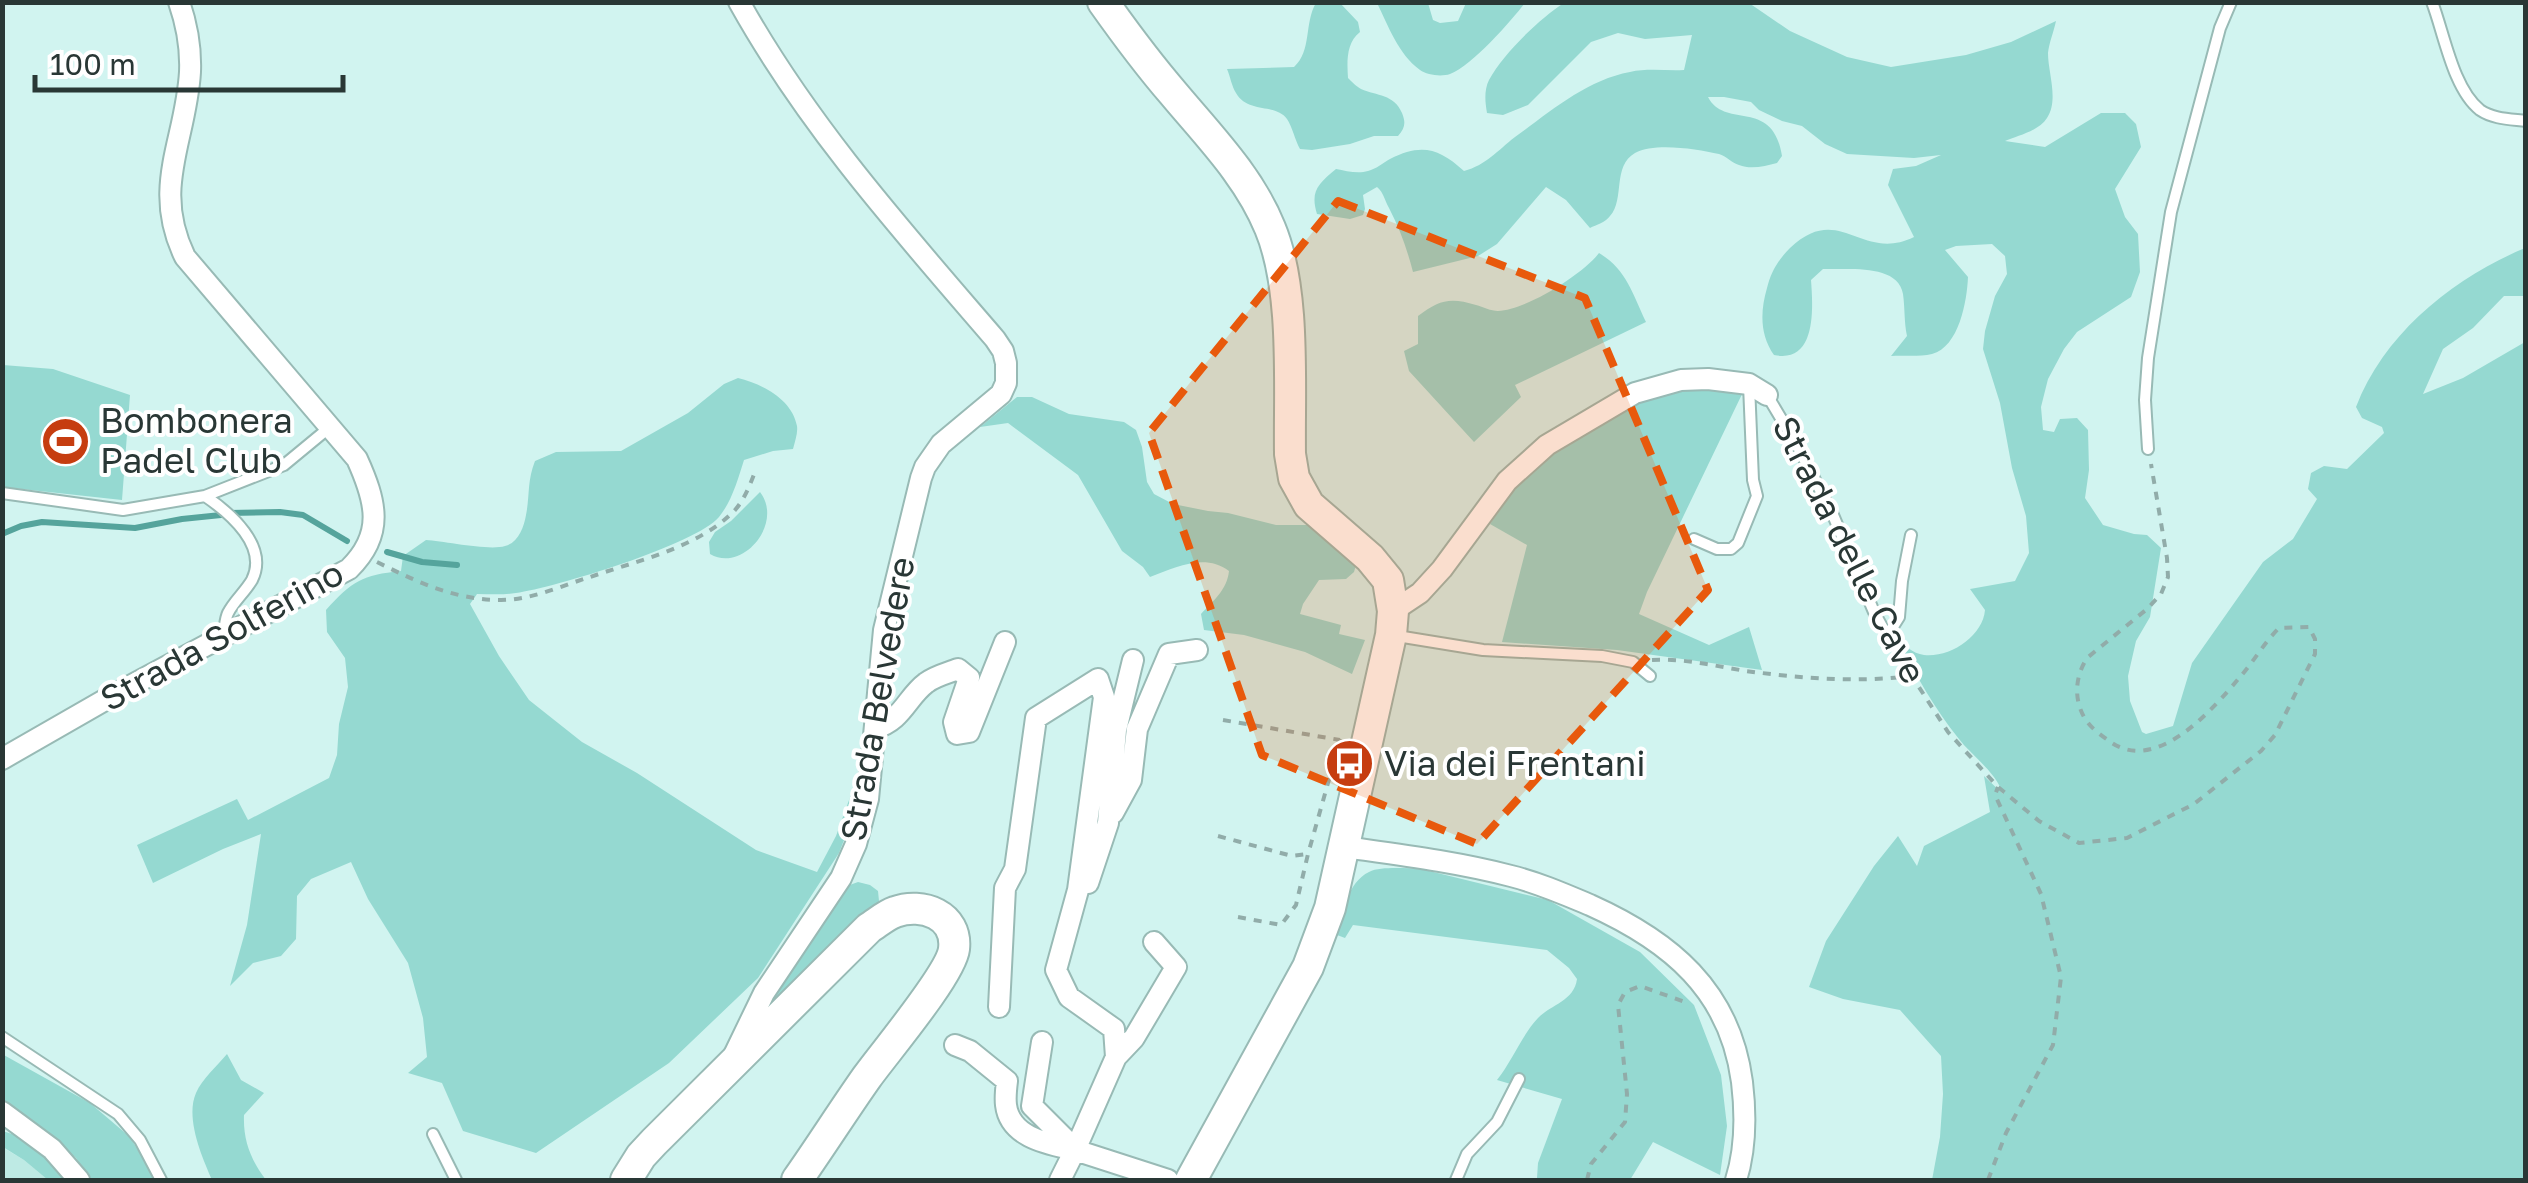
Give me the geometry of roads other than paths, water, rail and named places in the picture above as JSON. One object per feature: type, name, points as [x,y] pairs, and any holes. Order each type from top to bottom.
[{"type":"main road","points":[[1102,2],[1234,166],[1270,228],[1287,301],[1290,454],[1294,478],[1310,504],[1370,558],[1388,580],[1392,623],[1330,908],[1308,966],[1191,1180]]},
{"type":"main road","points":[[626,1180],[654,1142],[868,928],[892,913],[910,908],[934,911],[946,919],[953,934],[954,950],[945,972],[797,1180]]},
{"type":"street","name":"Strada Solferino","points":[[2,760],[117,693],[349,570],[364,555],[372,536],[374,510],[370,488],[357,459],[185,257],[175,237],[170,217],[170,178],[190,72],[188,30],[179,2]]},
{"type":"street","name":"Strada Belvedere","points":[[728,1068],[764,993],[841,878],[864,817],[888,608],[925,467],[941,444],[1001,394],[1006,383],[1006,363],[995,339],[866,187],[794,89],[739,2]]},
{"type":"street","name":"Strada delle Cave","points":[[1392,623],[1442,569],[1507,481],[1546,445],[1636,392],[1681,380],[1708,379],[1758,390]]},
{"type":"street","points":[[875,728],[907,707],[926,683],[958,668],[969,678],[954,722],[957,734],[969,732],[1004,642]]},
{"type":"street","points":[[1078,890],[1090,882],[1108,823],[1131,780],[1137,729],[1168,654],[1198,650]]},
{"type":"street","points":[[1108,823],[1116,730],[1133,660]]},
{"type":"street","points":[[998,1008],[1005,888],[1015,869],[1036,718],[1098,679],[1104,697],[1078,890],[1056,970],[1069,997],[1114,1028],[1116,1058]]},
{"type":"street","points":[[1345,847],[1446,862],[1552,888],[1622,920],[1689,967],[1715,1003],[1733,1039],[1744,1101],[1745,1137],[1736,1180]]},
{"type":"street","points":[[1060,1180],[1116,1058],[1134,1038],[1176,967],[1154,942]]},
{"type":"street","points":[[1042,1042],[1032,1106],[1075,1150]]},
{"type":"street","points":[[955,1044],[1007,1081],[1006,1108],[1012,1123],[1038,1142],[1075,1150],[1143,1177],[1168,1180]]},
{"type":"street","points":[[2,1112],[52,1149],[79,1180]]},
{"type":"lane","points":[[2148,450],[2144,400],[2148,358],[2171,212],[2220,28],[2231,2]]},
{"type":"lane","points":[[2432,2],[2468,97],[2482,112],[2526,121]]},
{"type":"lane","points":[[1694,538],[1717,549],[1731,550],[1738,543],[1757,496],[1753,480],[1758,390]]},
{"type":"lane","name":"Strada delle Cave","points":[[1758,390],[1798,447],[1887,636],[1898,617],[1912,535]]},
{"type":"lane","points":[[2,493],[123,510],[206,496],[284,466],[331,426]]},
{"type":"lane","points":[[206,496],[242,529],[251,542],[255,560],[254,576],[228,614],[223,636]]},
{"type":"lane","points":[[1392,623],[1483,650],[1602,656],[1633,662],[1650,676]]},
{"type":"lane","points":[[2,1037],[118,1114],[140,1140],[161,1180]]},
{"type":"lane","points":[[1456,1180],[1467,1154],[1497,1122],[1518,1078]]},
{"type":"lane","points":[[433,1134],[456,1180]]},
{"type":"waterway","points":[[229,513],[303,515],[347,541]]},
{"type":"waterway","points":[[2,534],[42,522],[135,528],[221,515]]},
{"type":"waterway","points":[[387,552],[422,562],[457,565]]},
{"type":"place","name":"Bombonera Padel Club","points":[[65,441]]},
{"type":"place","name":"Via dei Frentani","points":[[1349,764]]}]
